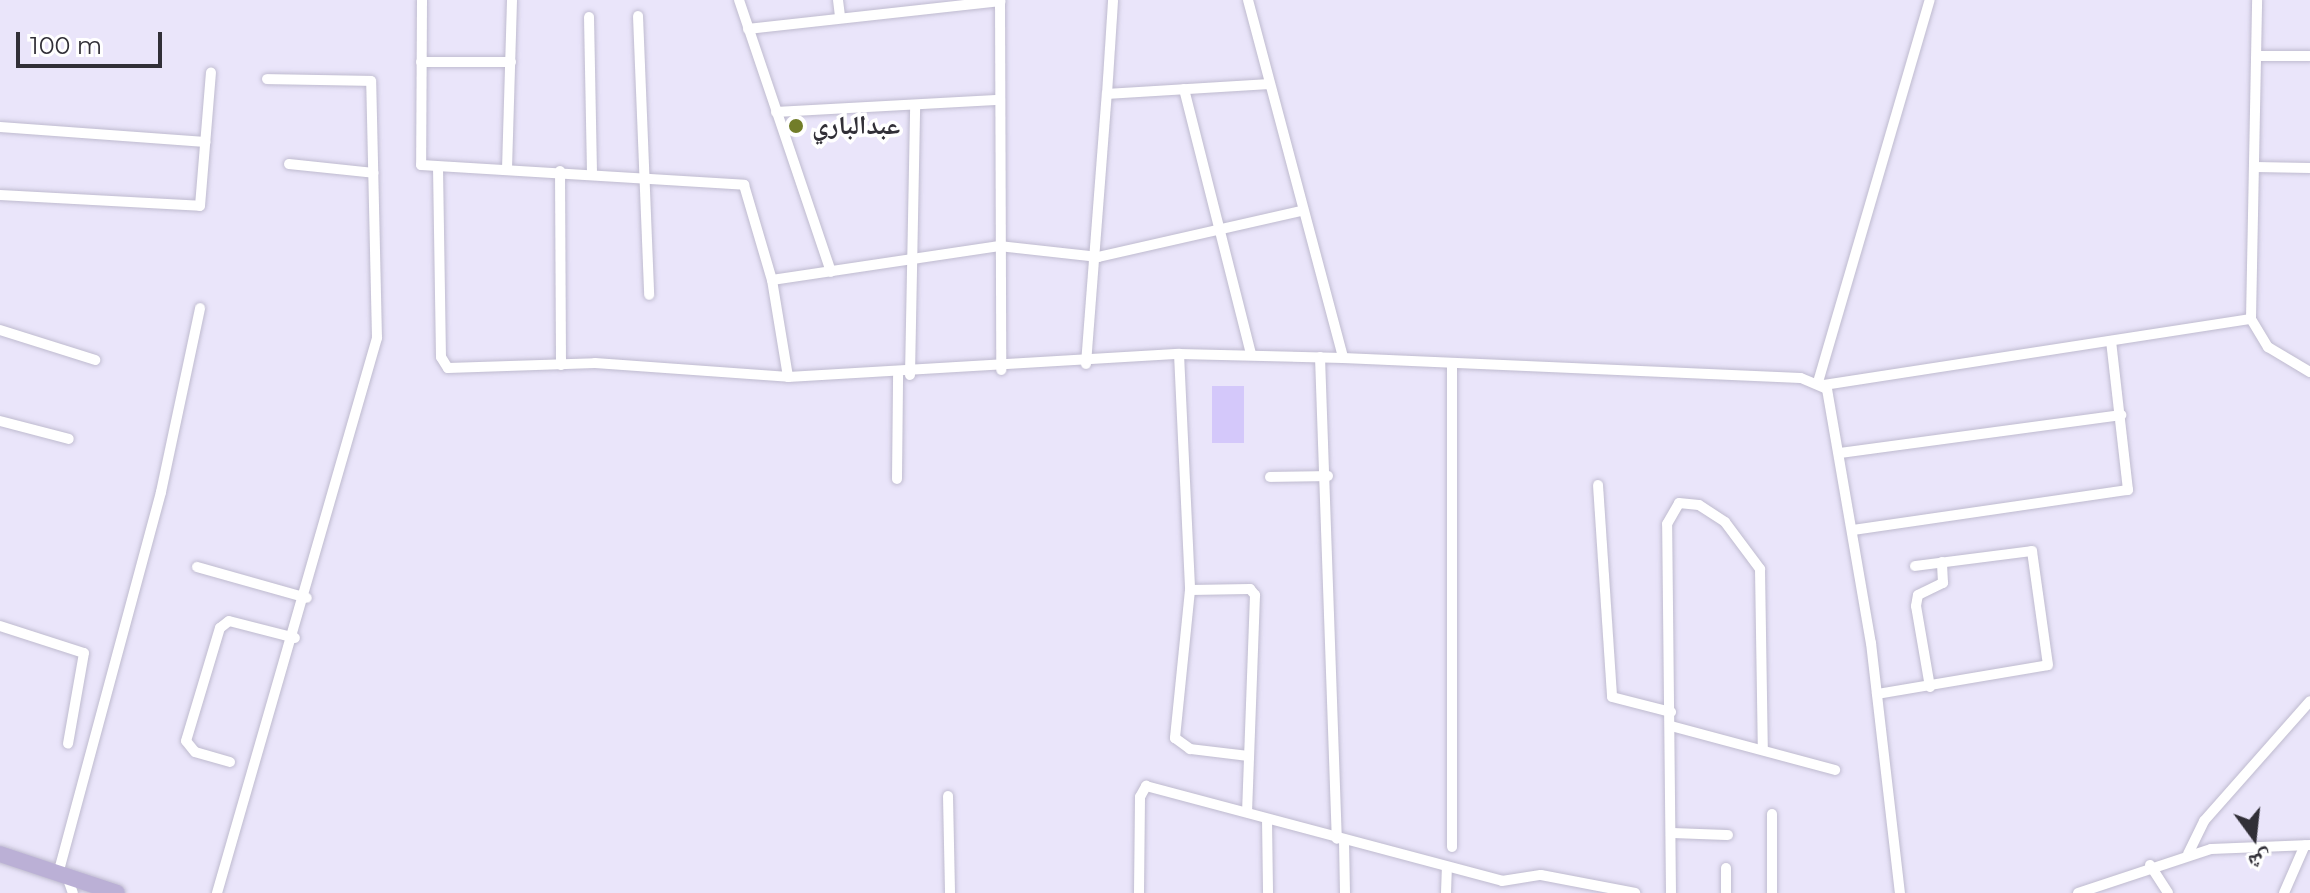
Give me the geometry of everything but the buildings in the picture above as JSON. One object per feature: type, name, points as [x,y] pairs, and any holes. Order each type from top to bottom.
[{"type":"main road","points":[[0,854],[117,893]]},
{"type":"street","points":[[422,0],[419,162],[438,167],[560,171],[744,185],[772,280],[788,377]]},
{"type":"street","points":[[507,169],[512,0]]},
{"type":"street","points":[[739,0],[831,272]]},
{"type":"street","points":[[838,0],[840,16]]},
{"type":"street","points":[[748,29],[1000,0],[1001,370]]},
{"type":"street","points":[[1086,364],[1098,257],[1113,0]]},
{"type":"street","points":[[1248,0],[1300,211],[1343,358]]},
{"type":"street","points":[[1900,893],[1877,694],[1853,530],[1840,453],[1821,383],[1930,0]]},
{"type":"street","points":[[2257,0],[2251,319],[2268,347],[2310,372]]},
{"type":"street","points":[[638,16],[641,176],[649,295]]},
{"type":"street","points":[[589,17],[592,173]]},
{"type":"street","points":[[2257,56],[2310,56]]},
{"type":"street","points":[[421,62],[511,62]]},
{"type":"street","points":[[0,195],[194,209],[203,197],[211,72]]},
{"type":"street","points":[[217,893],[307,598],[374,358],[374,173],[368,78],[267,79]]},
{"type":"street","points":[[1107,94],[1269,84]]},
{"type":"street","points":[[1184,89],[1215,228],[1251,354]]},
{"type":"street","points":[[776,112],[1000,100]]},
{"type":"street","points":[[910,375],[915,105]]},
{"type":"street","points":[[0,127],[205,142]]},
{"type":"street","points":[[289,164],[374,173]]},
{"type":"street","points":[[438,167],[444,364],[561,365],[788,377],[898,376],[1086,364],[1179,354],[1251,354],[1821,383],[2251,319]]},
{"type":"street","points":[[2255,167],[2310,168]]},
{"type":"street","points":[[560,171],[561,365]]},
{"type":"street","points":[[772,280],[999,246],[1098,257],[1300,211]]},
{"type":"street","points":[[73,893],[62,875],[161,492],[200,308]]},
{"type":"street","points":[[0,330],[95,360]]},
{"type":"street","points":[[1853,530],[2128,490],[2111,341]]},
{"type":"street","points":[[1179,354],[1190,590],[1175,738],[1190,749],[1248,756]]},
{"type":"street","points":[[1320,357],[1328,476],[1345,893]]},
{"type":"street","points":[[1452,366],[1452,847]]},
{"type":"street","points":[[897,479],[898,376]]},
{"type":"street","points":[[1840,453],[2121,415]]},
{"type":"street","points":[[0,421],[69,439]]},
{"type":"street","points":[[1270,477],[1328,476]]},
{"type":"street","points":[[1598,485],[1612,697],[1671,712]]},
{"type":"street","points":[[1671,893],[1668,515],[1692,503],[1735,530],[1760,569],[1763,750]]},
{"type":"street","points":[[1877,694],[2048,665],[2032,551],[1915,566]]},
{"type":"street","points":[[1930,687],[1916,606],[1918,595],[1943,583],[1942,562]]},
{"type":"street","points":[[197,567],[307,598]]},
{"type":"street","points":[[1190,590],[1250,589],[1255,595],[1247,810]]},
{"type":"street","points":[[230,762],[195,752],[186,741],[220,628],[229,621],[295,638]]},
{"type":"street","points":[[0,626],[84,653],[68,744]]},
{"type":"street","points":[[2188,854],[2204,821],[2310,701]]},
{"type":"street","points":[[1671,726],[1835,770]]},
{"type":"street","points":[[1139,893],[1141,789],[1247,810],[1267,819],[1341,840],[1502,881],[1541,875],[1635,893]]},
{"type":"street","points":[[948,796],[950,893]]},
{"type":"street","points":[[1772,814],[1772,893]]},
{"type":"street","points":[[1267,819],[1268,893]]},
{"type":"street","points":[[1671,833],[1728,835]]},
{"type":"street","points":[[2078,893],[2188,854],[2307,845],[2284,893]]},
{"type":"street","points":[[2150,865],[2168,893]]},
{"type":"street","points":[[1446,893],[1447,867]]},
{"type":"street","points":[[1726,868],[1726,893]]},
{"type":"shaded area","points":[[1212,386],[1244,386],[1244,443],[1212,443]]},
{"type":"place","name":"عبدالباري","points":[[796,126]]}]
